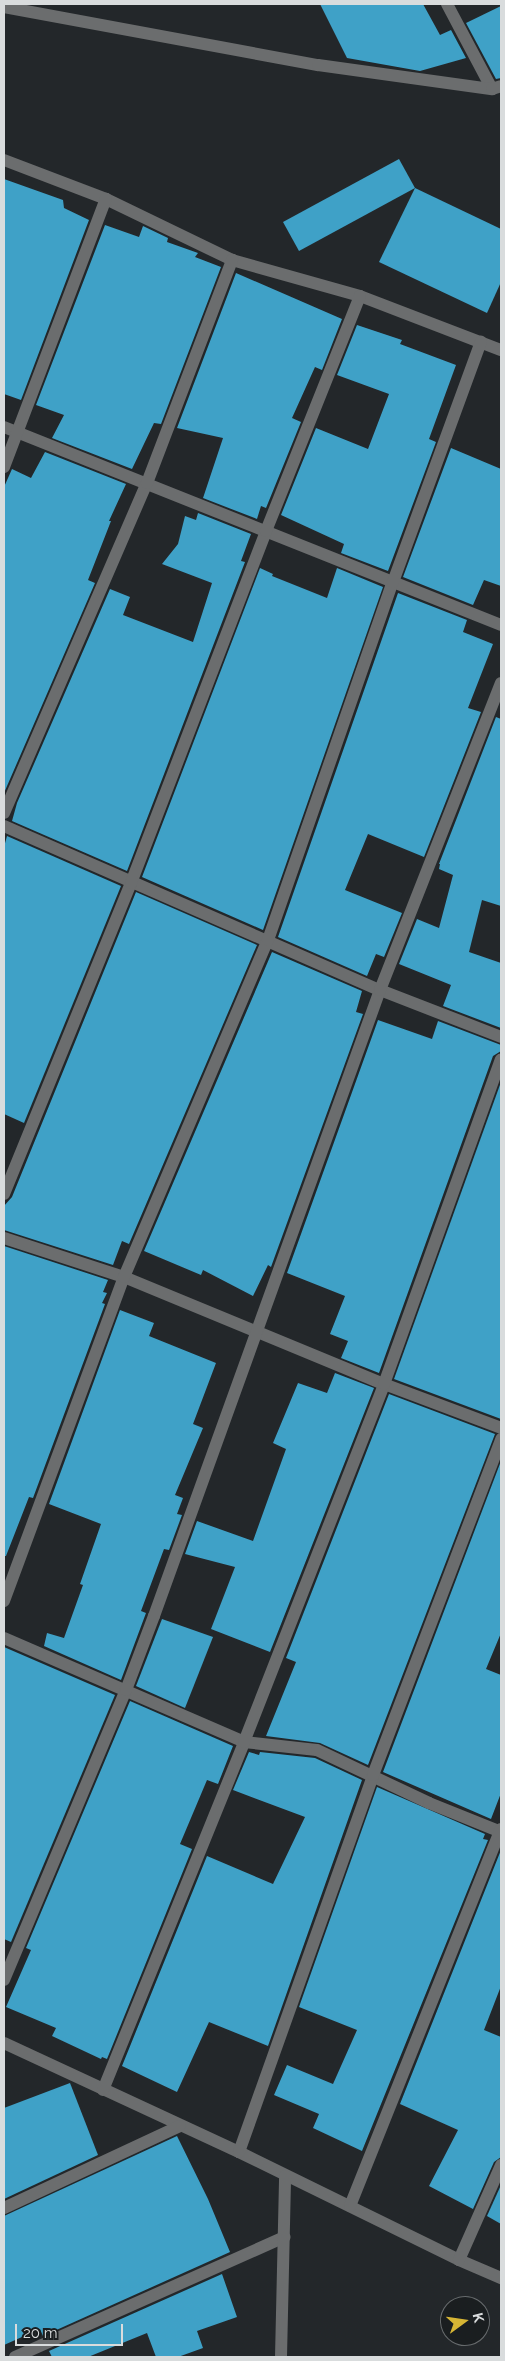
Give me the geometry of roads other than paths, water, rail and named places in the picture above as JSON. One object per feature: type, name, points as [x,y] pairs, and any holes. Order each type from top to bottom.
[{"type":"street","points":[[447,4],[497,88]]},
{"type":"street","points":[[4,8],[318,65],[497,88]]},
{"type":"street","points":[[4,160],[106,199],[232,260],[360,296],[501,350]]},
{"type":"street","points":[[4,467],[106,199]]},
{"type":"street","points":[[4,813],[146,483],[232,260]]},
{"type":"street","points":[[4,1194],[131,883],[266,531],[360,296]]},
{"type":"street","points":[[4,1601],[124,1277],[268,940],[393,582],[481,342]]},
{"type":"street","points":[[4,427],[501,625]]},
{"type":"street","points":[[4,1980],[126,1690],[380,990],[501,683]]},
{"type":"street","points":[[4,826],[380,990],[501,1037]]},
{"type":"street","points":[[103,2090],[244,1742],[384,1384],[501,1059]]},
{"type":"street","points":[[4,1238],[124,1277],[384,1384],[501,1428]]},
{"type":"street","points":[[239,2152],[373,1774],[501,1439]]},
{"type":"street","points":[[4,1638],[244,1742],[318,1750],[373,1774],[429,1803],[501,1831],[350,2206]]},
{"type":"street","points":[[4,2043],[239,2152],[459,2260],[501,2278]]},
{"type":"street","points":[[4,2208],[180,2126]]},
{"type":"street","points":[[459,2260],[501,2165]]},
{"type":"street","points":[[281,2357],[285,2176]]},
{"type":"street","points":[[16,2357],[284,2237]]}]
